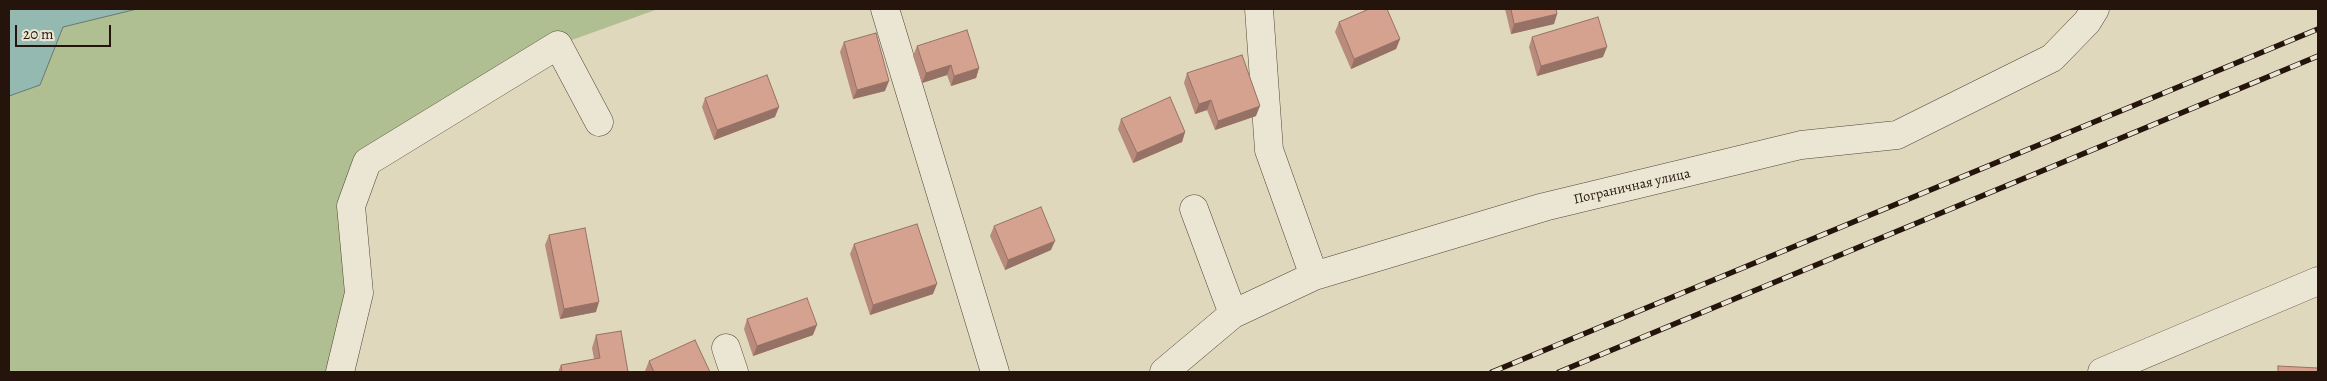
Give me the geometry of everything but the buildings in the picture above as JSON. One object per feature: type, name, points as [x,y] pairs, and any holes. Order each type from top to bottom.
[{"type":"street","points":[[885,9],[995,372]]},
{"type":"street","points":[[1259,9],[1270,150],[1314,276]]},
{"type":"street","name":"Пограничная улица","points":[[1164,372],[1234,314],[1314,276],[1463,230],[1554,205],[1801,145],[1897,135],[2052,58],[2087,22],[2095,9]]},
{"type":"street","points":[[340,372],[359,294],[352,206],[367,162],[558,45],[599,122]]},
{"type":"street","points":[[1194,209],[1234,314]]},
{"type":"street","points":[[2102,372],[2318,281]]},
{"type":"green space","points":[[137,9],[658,9],[558,45],[367,162],[340,372],[9,372],[9,96],[40,85],[63,27]]},
{"type":"water","points":[[9,9],[137,9],[63,27],[40,85],[9,96]]},
{"type":"railway","points":[[1492,372],[2318,29]]},
{"type":"railway","points":[[1559,372],[2318,56]]}]
